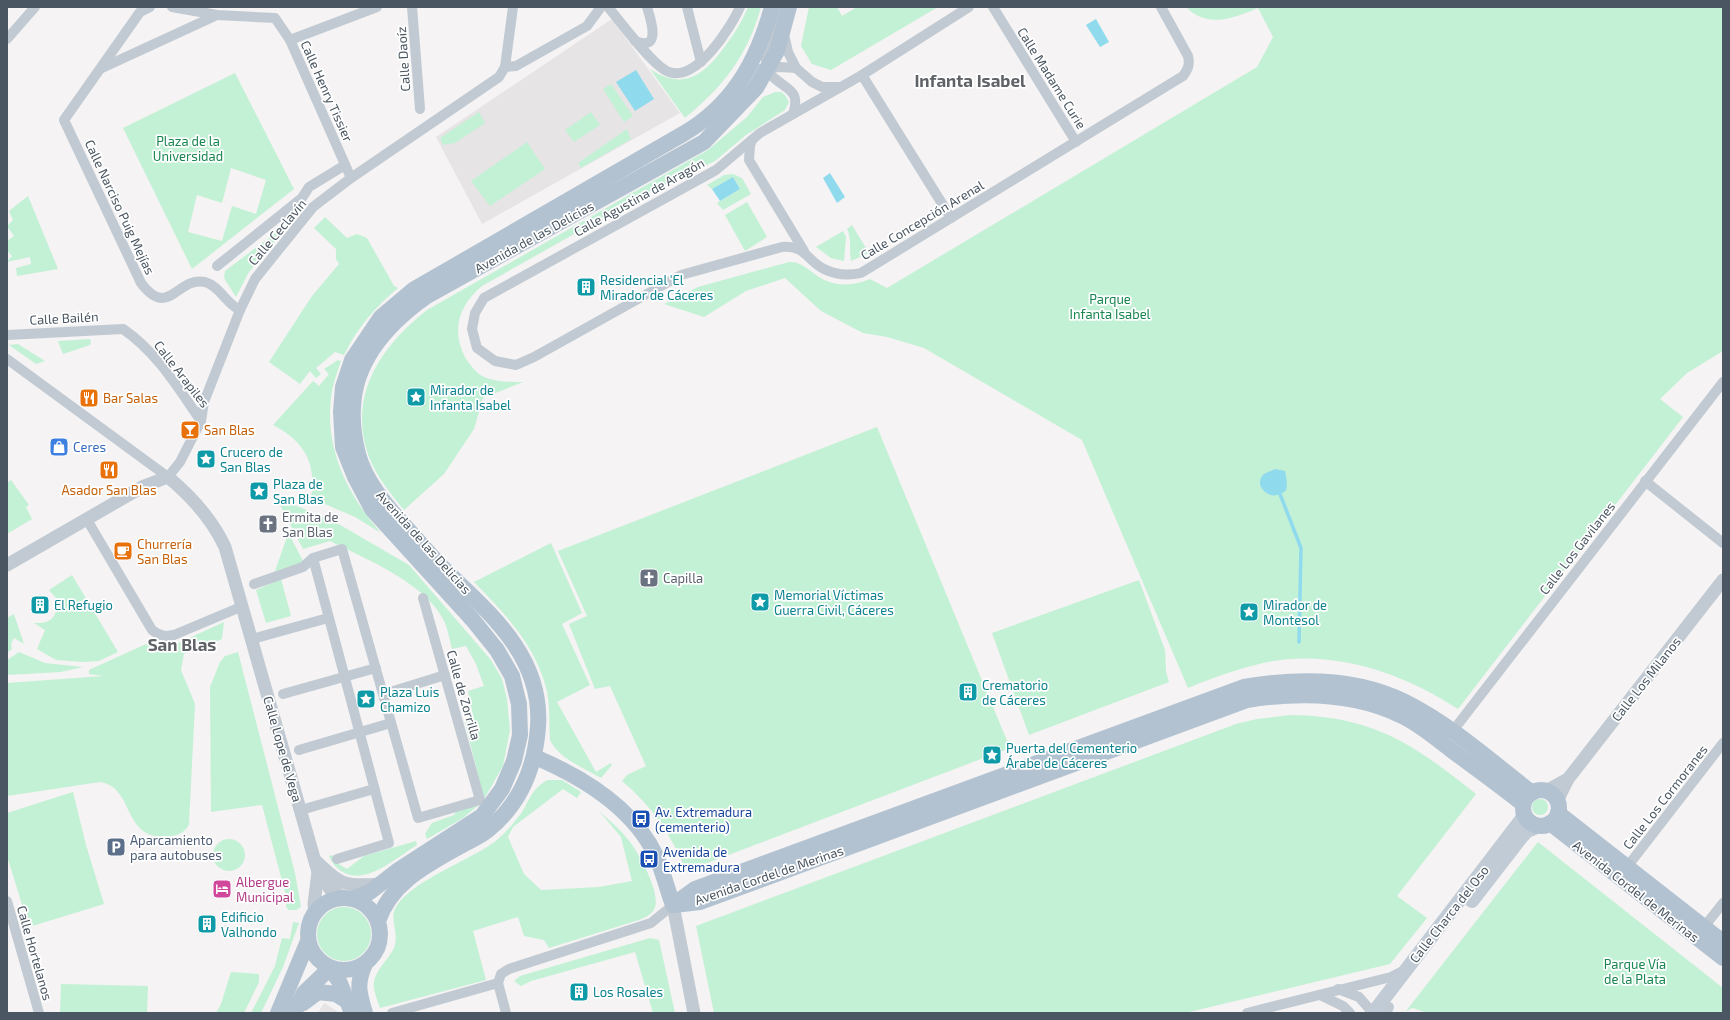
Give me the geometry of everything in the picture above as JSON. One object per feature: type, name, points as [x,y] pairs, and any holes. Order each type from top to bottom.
[{"type":"main road","name":"Avenida de las Delicias","points":[[348,898],[370,892],[482,816],[502,789],[514,761],[520,735],[519,704],[512,676],[497,650],[472,619],[372,509],[355,477],[344,447],[341,412],[343,387],[352,360],[368,334],[381,317],[413,290],[683,134],[706,119],[727,99],[755,58],[772,7]]},
{"type":"main road","name":"Avenida de las Delicias","points":[[378,921],[384,906],[397,888],[436,860],[486,831],[501,818],[516,799],[528,776],[535,757],[538,718],[536,696],[528,666],[515,643],[491,614],[440,565],[385,504],[371,483],[358,455],[352,424],[354,393],[365,361],[383,334],[404,312],[427,296],[704,142],[756,88],[769,68],[783,33],[789,7]]},
{"type":"main road","points":[[512,676],[521,692],[525,707],[525,742],[535,757],[559,768],[600,792],[622,810],[641,831],[656,855],[673,905]]},
{"type":"main road","name":"Avenida Cordel de Merinas","points":[[673,905],[695,889],[702,886],[1244,687],[1276,681],[1315,680],[1373,690],[1405,702],[1452,732],[1541,808],[1723,958]]},
{"type":"main road","name":"Avenida Cordel de Merinas","points":[[673,905],[700,902],[1247,700],[1278,695],[1315,695],[1370,703],[1400,715],[1422,728],[1627,867],[1723,942]]},
{"type":"main road","points":[[482,816],[510,793],[522,766],[535,757]]},
{"type":"main road","name":"Calle Charca del Oso","points":[[1373,1013],[1521,820],[1541,808]]},
{"type":"main road","name":"Calle Charca del Oso","points":[[1386,1011],[1520,839],[1528,831],[1541,808]]},
{"type":"main road","points":[[278,1013],[308,941],[308,929],[315,913],[319,908],[329,902],[348,898],[363,903],[372,911],[378,921],[380,931],[377,950],[365,964],[359,978],[358,989],[364,1013]]},
{"type":"main road","points":[[308,941],[320,962],[330,968],[342,970],[354,969],[365,964]]},
{"type":"main road","points":[[330,968],[339,981],[349,1007]]},
{"type":"main road","points":[[296,1010],[304,992],[330,968]]},
{"type":"main road","points":[[296,1010],[318,992],[336,994],[349,1007]]},
{"type":"street","points":[[7,39],[35,7]]},
{"type":"street","points":[[101,68],[140,12],[150,7]]},
{"type":"street","points":[[172,7],[217,15]]},
{"type":"street","points":[[290,40],[377,7]]},
{"type":"street","name":"Calle Daoíz","points":[[412,7],[420,109]]},
{"type":"street","points":[[513,7],[505,67],[516,66],[587,26],[601,7]]},
{"type":"street","points":[[608,7],[635,41],[655,61],[669,72],[683,72],[701,62],[720,40],[740,7]]},
{"type":"street","points":[[635,41],[642,44],[648,43],[654,33],[647,7]]},
{"type":"street","points":[[687,7],[701,62]]},
{"type":"street","points":[[733,7],[735,17]]},
{"type":"street","points":[[780,7],[779,19],[764,58],[773,77],[791,89],[794,94],[796,101],[793,114]]},
{"type":"street","name":"Calle Agustina de Aragón","points":[[804,251],[791,246],[782,247],[681,275],[534,357],[516,365],[495,361],[477,348],[472,329],[475,313],[484,298],[716,170],[760,133],[838,87],[862,75],[969,7]]},
{"type":"street","name":"Calle Madame Curie","points":[[993,7],[1076,142]]},
{"type":"street","name":"Calle Concepción Arenal","points":[[752,140],[749,160],[804,251],[823,269],[842,275],[861,273],[1183,76],[1190,63],[1185,48],[1160,7]]},
{"type":"street","points":[[101,68],[217,15]]},
{"type":"street","name":"Calle Henry Tissier","points":[[217,15],[275,18],[290,40],[351,178]]},
{"type":"street","points":[[783,33],[788,52],[796,68],[812,82],[822,87],[838,87]]},
{"type":"street","name":"Calle Ceclavín","points":[[168,477],[180,462],[201,421],[204,402],[240,310],[255,279],[313,207],[351,178],[489,84],[499,76],[505,67]]},
{"type":"street","name":"Calle Narciso Puig Mejías","points":[[101,68],[64,120],[141,283],[147,291],[161,299],[168,298],[195,282],[212,284],[234,307],[240,310]]},
{"type":"street","points":[[706,119],[730,105],[760,69],[796,68]]},
{"type":"street","points":[[862,75],[951,218]]},
{"type":"street","points":[[756,88],[771,84],[784,85]]},
{"type":"street","points":[[217,266],[302,198],[309,187],[345,165]]},
{"type":"street","points":[[302,198],[313,207]]},
{"type":"street","name":"Calle Arapiles","points":[[123,329],[136,338],[161,364],[201,421]]},
{"type":"street","name":"Calle Bailén","points":[[7,335],[123,329]]},
{"type":"street","points":[[7,359],[168,477]]},
{"type":"street","name":"Calle Los Gavilanes","points":[[1452,732],[1723,382]]},
{"type":"street","points":[[7,565],[86,518],[144,486],[168,477]]},
{"type":"street","name":"Calle Lope de Vega","points":[[168,477],[185,491],[210,520],[225,547],[316,866],[330,889],[335,894],[348,898]]},
{"type":"street","points":[[1645,481],[1723,543]]},
{"type":"street","points":[[86,518],[152,630],[157,634],[164,637],[174,635],[243,606]]},
{"type":"street","points":[[254,584],[303,567],[313,558],[342,549],[384,694],[390,723],[299,750]]},
{"type":"street","points":[[313,558],[343,677],[389,844],[337,858]]},
{"type":"street","name":"Calle Los Milanos","points":[[1541,808],[1568,779],[1723,580]]},
{"type":"street","name":"Calle de Zorrilla","points":[[390,723],[418,818],[480,800],[423,598]]},
{"type":"street","points":[[252,639],[328,618]]},
{"type":"street","points":[[283,694],[376,668]]},
{"type":"street","points":[[384,694],[445,676]]},
{"type":"street","name":"Calle Los Cormoranes","points":[[1627,867],[1723,743]]},
{"type":"street","points":[[301,810],[374,789]]},
{"type":"street","name":"Calle Lope de Vega","points":[[316,866],[352,886],[380,884]]},
{"type":"street","name":"Calle Lope de Vega","points":[[315,913],[316,866]]},
{"type":"street","name":"Calle Hortelanos","points":[[7,901],[39,1013]]},
{"type":"street","points":[[1704,927],[1723,903]]},
{"type":"street","points":[[506,1013],[498,983],[501,974],[509,969],[651,923],[673,905],[694,1013]]},
{"type":"street","points":[[1247,1013],[1398,975],[1408,967]]},
{"type":"street","points":[[392,1013],[498,983]]},
{"type":"street","points":[[1338,989],[1359,997],[1373,1013]]},
{"type":"street","points":[[1320,995],[1347,1011]]},
{"type":"shaded area","points":[[612,19],[680,113],[482,224],[436,137]]},
{"type":"shaded area","points":[[324,1003],[340,1013],[318,1013]]},
{"type":"green space","points":[[748,7],[761,7],[756,24],[741,55],[722,82],[685,118],[650,69],[672,79],[691,77],[699,73],[715,59],[727,44]]},
{"type":"green space","points":[[809,7],[837,7],[842,16],[857,7],[938,7],[831,70],[812,64],[801,46]]},
{"type":"green space","name":"Parque Infanta Isabel","points":[[1186,7],[1723,7],[1723,351],[1687,373],[1660,399],[1683,417],[1458,709],[1413,684],[1389,674],[1365,666],[1339,661],[1314,659],[1288,659],[1263,663],[1225,674],[1188,688],[1082,440],[924,348],[887,337],[863,333],[821,311],[785,278],[746,291],[704,317],[664,304],[698,287],[789,262],[802,265],[819,277],[831,283],[851,284],[870,279],[887,288],[1257,67],[1273,37],[1258,8],[1230,18],[1212,20],[1194,14]]},
{"type":"green space","name":"Plaza de la Universidad","points":[[235,73],[294,189],[192,269],[123,128]],"holes":[[[231,168],[266,180],[256,214],[232,206],[222,241],[188,232],[197,195],[222,203]]]},
{"type":"green space","points":[[611,84],[633,116],[624,122],[603,89]]},
{"type":"green space","points":[[775,92],[781,92],[785,95],[789,102],[785,110],[746,135],[715,161],[645,194],[482,286],[474,293],[463,310],[458,328],[461,347],[465,357],[473,368],[484,377],[498,381],[523,382],[483,398],[474,429],[444,474],[404,510],[384,485],[372,464],[363,435],[362,414],[365,393],[372,374],[382,357],[395,340],[410,324],[427,310],[708,150],[747,117],[763,97]]},
{"type":"green space","points":[[479,112],[485,123],[455,143],[443,145],[440,138]]},
{"type":"green space","points":[[591,112],[600,125],[574,142],[565,130]]},
{"type":"green space","points":[[627,129],[631,139],[581,168],[578,163]]},
{"type":"green space","points":[[527,142],[545,169],[490,206],[471,181]]},
{"type":"green space","points":[[733,174],[742,178],[751,194],[723,210],[717,203],[740,189],[733,177],[712,189],[707,185],[724,175]]},
{"type":"green space","points":[[28,196],[58,269],[17,276],[16,268],[31,264],[30,257],[7,262],[12,256],[7,250],[7,241],[14,236],[7,226],[13,220],[9,211]]},
{"type":"green space","points":[[747,202],[767,237],[745,251],[725,215]]},
{"type":"green space","points":[[325,217],[347,238],[357,234],[367,238],[394,286],[398,288],[367,318],[344,355],[335,352],[316,368],[321,374],[316,378],[310,371],[300,384],[269,362],[312,296],[339,264],[336,259],[336,249],[314,228]]},
{"type":"green space","points":[[286,225],[288,226],[249,272],[236,297],[224,278],[225,271]]},
{"type":"green space","points":[[852,225],[869,253],[851,261],[849,233],[847,229]]},
{"type":"green space","points":[[843,231],[846,237],[844,261],[831,258],[816,247]]},
{"type":"green space","points":[[90,339],[90,345],[63,354],[58,341]]},
{"type":"green space","points":[[18,344],[45,361],[36,364],[9,345]]},
{"type":"green space","points":[[338,360],[341,361],[332,389],[330,418],[335,454],[341,471],[358,503],[381,533],[355,517],[311,498],[312,474],[306,454],[293,438],[273,425],[313,381],[319,386],[329,374],[324,369]]},
{"type":"green space","points":[[877,427],[1010,748],[686,871],[674,845],[660,822],[633,790],[622,781],[627,775],[646,766],[610,686],[595,689],[569,624],[587,616],[558,551]]},
{"type":"green space","points":[[11,480],[29,505],[26,507],[32,519],[7,534],[7,483]]},
{"type":"green space","points":[[285,501],[335,522],[409,565],[491,660],[502,679],[507,699],[510,730],[503,766],[484,799],[465,723],[473,716],[468,691],[484,686],[476,664],[466,646],[452,649],[445,623],[437,609],[425,596],[395,574],[330,541],[303,549],[279,503]]},
{"type":"green space","points":[[290,536],[303,561],[302,564],[275,571],[287,537]]},
{"type":"green space","points":[[551,543],[582,613],[562,624],[590,685],[557,702],[596,772],[611,763],[612,765],[601,778],[572,762],[559,753],[554,747],[550,740],[547,691],[542,674],[535,659],[518,631],[508,618],[474,582]]},
{"type":"green space","points":[[72,575],[118,652],[99,661],[82,662],[56,660],[37,649],[45,630],[34,623],[46,622],[50,620],[53,618],[56,610],[57,599],[49,590]]},
{"type":"green space","points":[[281,579],[291,616],[266,623],[256,590]]},
{"type":"green space","points":[[1139,580],[1165,650],[1166,671],[1169,682],[1029,735],[992,633]]},
{"type":"green space","points":[[14,614],[24,644],[14,638],[11,644],[12,649],[7,653],[7,618]]},
{"type":"green space","points":[[224,622],[222,639],[184,654],[181,670],[195,704],[189,824],[186,829],[178,835],[172,836],[154,836],[144,832],[137,825],[117,791],[110,785],[100,782],[7,796],[7,683],[103,676],[89,674],[89,670],[146,644],[161,651]]},
{"type":"green space","points":[[19,652],[45,663],[83,667],[61,672],[7,675],[7,660]]},
{"type":"green space","points":[[238,652],[295,873],[301,907],[296,910],[289,910],[286,907],[286,896],[262,805],[211,812],[210,687],[220,662],[225,656]]},
{"type":"green space","points":[[1290,715],[1320,717],[1346,721],[1369,727],[1391,736],[1412,747],[1476,794],[1397,896],[1427,918],[1390,964],[1185,1013],[714,1013],[696,926],[1236,724],[1257,719]]},
{"type":"green space","points":[[548,780],[562,780],[581,792],[577,798],[563,789],[513,827],[508,837],[524,874],[541,890],[599,887],[632,881],[621,837],[599,811],[627,838],[648,873],[656,900],[653,912],[639,920],[549,948],[544,940],[524,936],[518,917],[473,931],[486,980],[380,1008],[374,991],[374,982],[375,977],[394,948],[396,937],[393,916],[400,901],[425,881],[487,847],[498,839],[519,816],[535,790]]},
{"type":"green space","points":[[73,792],[86,845],[104,904],[29,927],[7,856],[7,813]]},
{"type":"green space","points":[[1537,799],[1543,799],[1548,804],[1546,813],[1543,815],[1537,815],[1532,810],[1532,804]]},
{"type":"green space","points":[[481,803],[463,818],[427,839],[425,834],[432,823],[454,815],[457,810]]},
{"type":"green space","points":[[226,839],[232,839],[242,846],[245,855],[244,861],[238,868],[232,871],[226,871],[216,864],[213,858],[213,852],[220,842]]},
{"type":"green space","points":[[416,841],[417,845],[391,863],[371,873],[361,875],[352,875],[343,872],[334,865],[329,856],[332,855],[337,863],[347,869],[364,856]]},
{"type":"green space","name":"Parque Vía de la Plata","points":[[1538,842],[1723,988],[1723,1013],[1427,1013],[1413,1008],[1406,1011]]},
{"type":"green space","points":[[339,907],[349,907],[359,911],[367,919],[371,929],[371,939],[367,949],[359,957],[349,961],[339,961],[329,957],[321,949],[317,939],[317,929],[321,919],[329,911]]},
{"type":"green space","points":[[293,922],[299,923],[283,967],[261,1013],[251,1013],[275,966],[282,938],[290,939]]},
{"type":"green space","points":[[650,938],[659,940],[675,1013],[653,1013],[635,952],[531,981],[521,986],[514,981],[520,976]]},
{"type":"green space","points":[[231,972],[259,974],[259,982],[244,1013],[216,1013],[221,1004]]},
{"type":"green space","points":[[61,984],[148,986],[147,1013],[60,1013]]},
{"type":"water","points":[[1096,19],[1109,42],[1100,47],[1086,25]]},
{"type":"water","points":[[636,70],[654,99],[635,111],[616,82]]},
{"type":"water","points":[[830,173],[845,197],[837,203],[823,178]]},
{"type":"water","points":[[733,177],[740,189],[720,201],[712,189]]},
{"type":"water","points":[[1275,469],[1285,471],[1287,486],[1284,492],[1277,495],[1271,495],[1268,494],[1260,485],[1260,481],[1262,476]]},
{"type":"waterway","points":[[1280,494],[1301,548],[1299,642]]},
{"type":"place","name":"Residencial 'El Mirador de Cáceres","points":[[586,287]]},
{"type":"place","name":"Mirador de Infanta Isabel","points":[[416,397]]},
{"type":"place","name":"Bar Salas","points":[[89,398]]},
{"type":"place","name":"San Blas","points":[[190,430]]},
{"type":"place","name":"Ceres","points":[[59,447]]},
{"type":"place","name":"Crucero de San Blas","points":[[206,459]]},
{"type":"place","name":"Asador San Blas","points":[[109,470]]},
{"type":"place","name":"Plaza de San Blas","points":[[259,491]]},
{"type":"place","name":"Ermita de San Blas","points":[[268,524]]},
{"type":"place","name":"Churrería San Blas","points":[[123,551]]},
{"type":"place","name":"Capilla","points":[[649,578]]},
{"type":"place","name":"Memorial Víctimas Guerra Civil, Cáceres","points":[[760,602]]},
{"type":"place","name":"El Refugio","points":[[40,605]]},
{"type":"place","name":"Mirador de Montesol","points":[[1249,612]]},
{"type":"place","name":"Crematorio de Cáceres","points":[[968,692]]},
{"type":"place","name":"Plaza Luis Chamizo","points":[[366,699]]},
{"type":"place","name":"Puerta del Cementerio Árabe de Cáceres","points":[[992,755]]},
{"type":"place","name":"Av. Extremadura (cementerio)","points":[[641,819]]},
{"type":"place","name":"Aparcamiento para autobuses","points":[[116,847]]},
{"type":"place","name":"Avenida de Extremadura","points":[[649,859]]},
{"type":"place","name":"Albergue Municipal","points":[[222,889]]},
{"type":"place","name":"Edificio Valhondo","points":[[207,924]]},
{"type":"place","name":"Los Rosales","points":[[579,992]]},
{"type":"district","name":"Infanta Isabel","points":[[970,80]]},
{"type":"district","name":"San Blas","points":[[182,644]]}]
